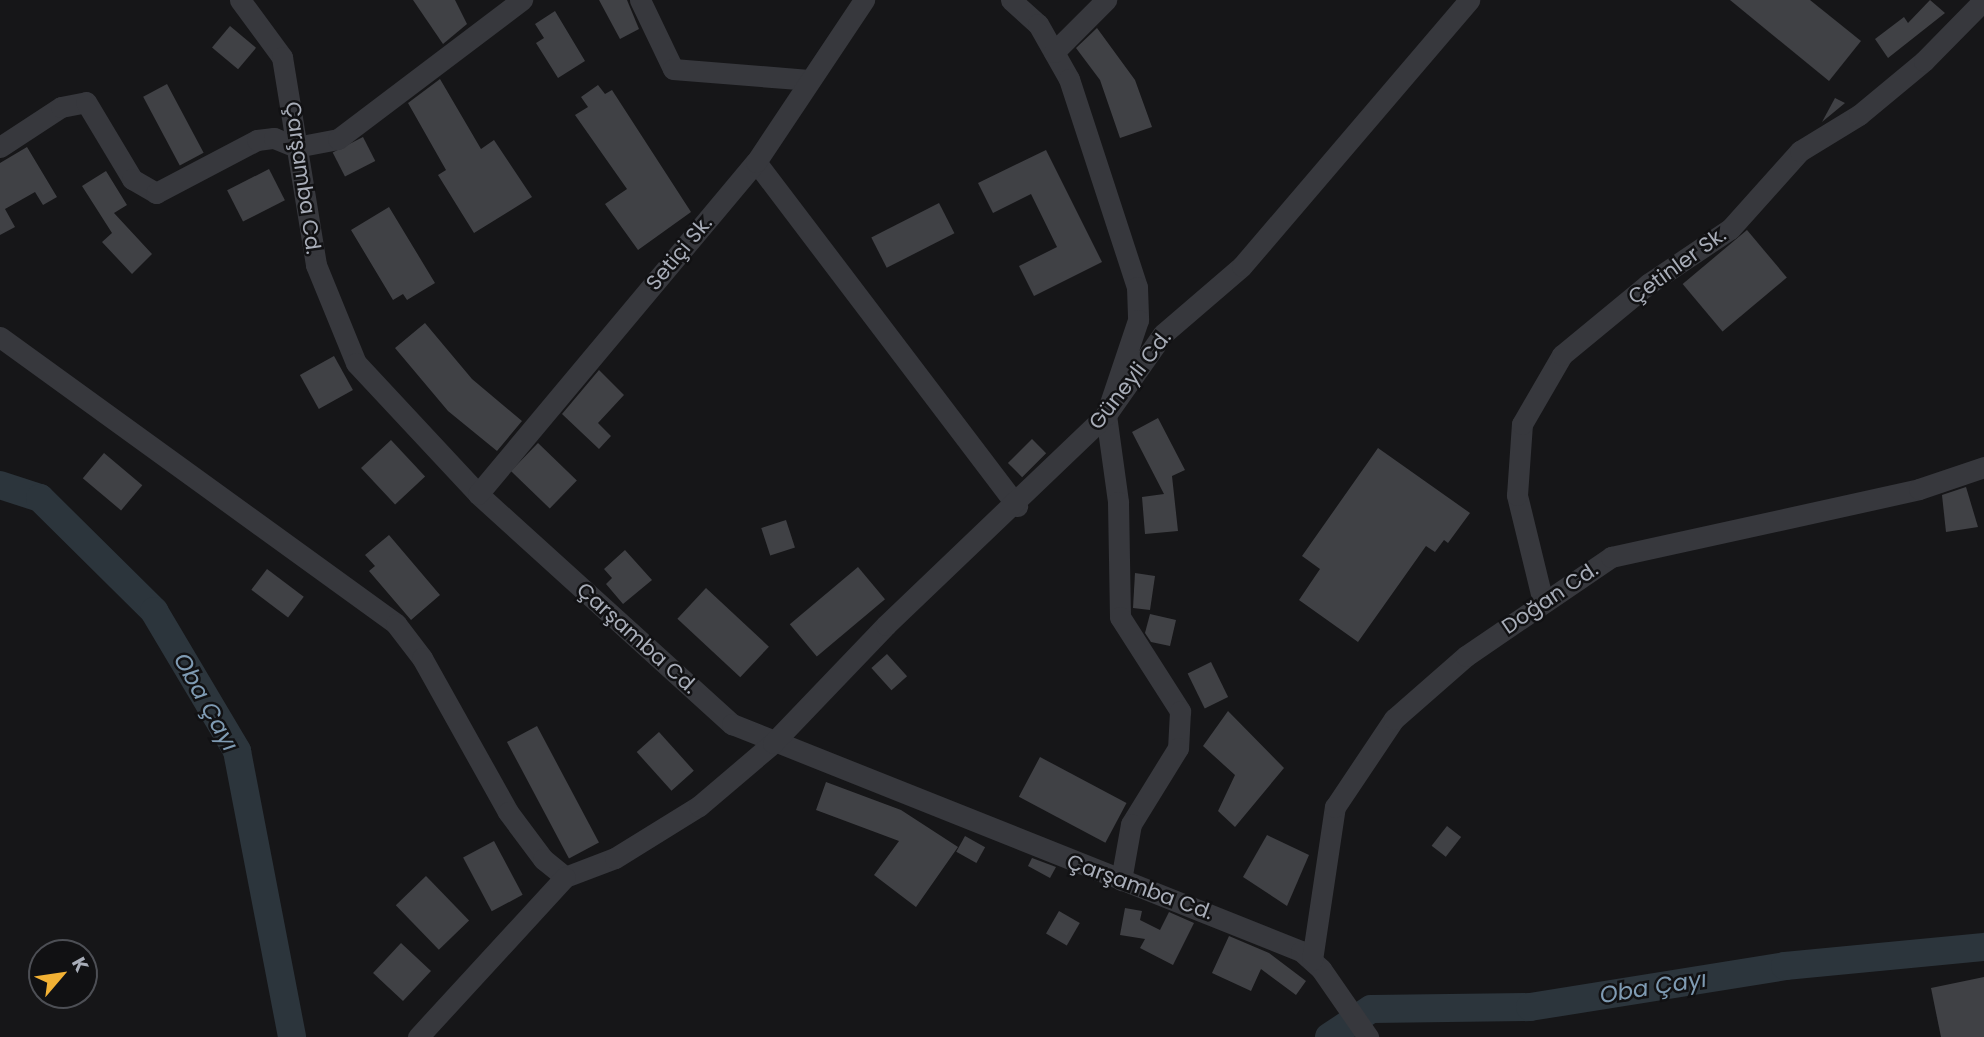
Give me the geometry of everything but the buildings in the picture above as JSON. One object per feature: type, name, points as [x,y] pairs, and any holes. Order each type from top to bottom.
[{"type":"street","name":"Çarşamba Cd.","points":[[240,0],[282,57],[316,265],[356,363],[478,494],[732,724],[1121,880],[1227,919],[1312,960],[1330,981],[1368,1037]]},
{"type":"street","points":[[0,147],[61,107],[86,102],[132,179],[156,193],[257,140],[274,138],[296,147],[338,139],[522,0]]},
{"type":"street","points":[[640,0],[673,69],[809,80]]},
{"type":"street","name":"Setiçi Sk.","points":[[478,494],[756,162],[864,0]]},
{"type":"street","points":[[1010,0],[1038,24],[1054,52],[1117,211],[1137,287],[1138,320],[1106,415],[1118,502],[1121,617],[1181,711],[1178,748],[1131,824],[1121,880]]},
{"type":"street","points":[[1054,52],[1106,0]]},
{"type":"street","name":"Güneyli Cd.","points":[[565,877],[615,858],[699,806],[774,743],[886,625],[1017,506],[1106,415],[1163,334],[1242,266],[1469,0]]},
{"type":"street","name":"Çetinler Sk.","points":[[1543,602],[1517,495],[1522,424],[1562,355],[1648,284],[1730,229],[1800,151],[1915,69],[1984,0]]},
{"type":"street","points":[[756,162],[1017,506]]},
{"type":"street","points":[[1138,320],[1163,334]]},
{"type":"street","points":[[0,337],[396,624],[422,658],[508,812],[543,859],[565,877],[418,1037]]},
{"type":"street","name":"Doğan Cd.","points":[[1312,960],[1335,807],[1394,719],[1466,656],[1611,557],[1919,489],[1984,467]]},
{"type":"waterway","name":"Oba Çayı","points":[[0,485],[40,498],[154,611],[237,751],[292,1037]]},
{"type":"waterway","name":"Oba Çayı","points":[[1329,1037],[1371,1009],[1530,1007],[1785,966],[1984,947]]}]
